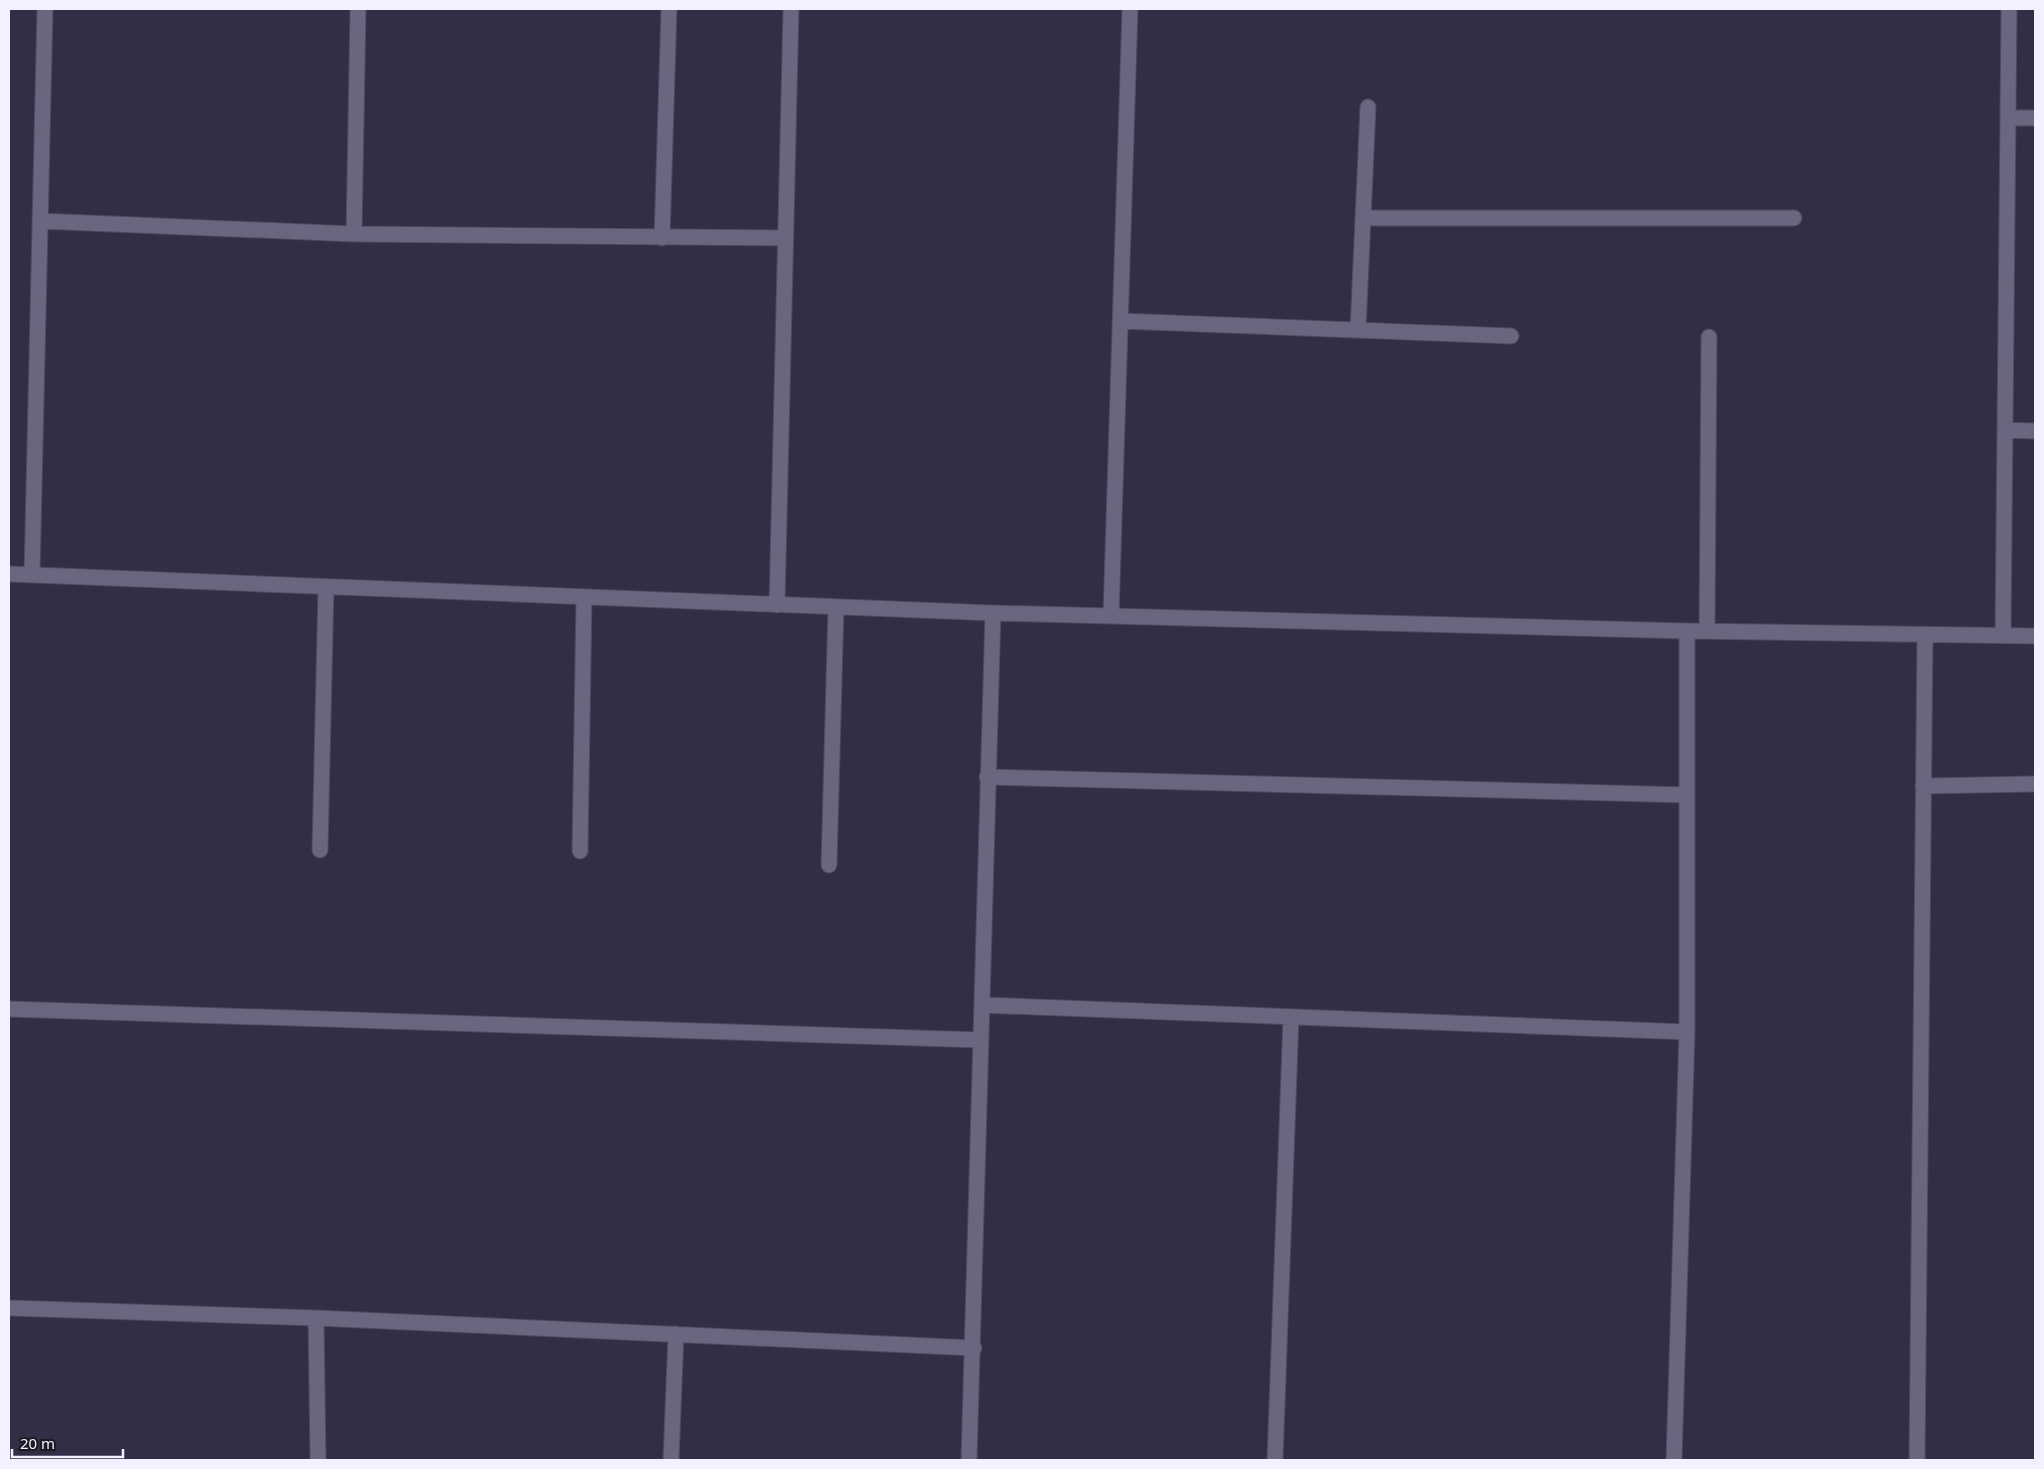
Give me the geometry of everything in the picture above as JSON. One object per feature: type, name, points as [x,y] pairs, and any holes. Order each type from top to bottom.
[{"type":"street","points":[[32,575],[45,9]]},
{"type":"street","points":[[354,234],[358,9]]},
{"type":"street","points":[[662,238],[668,9]]},
{"type":"street","points":[[777,605],[792,9]]},
{"type":"street","points":[[1111,616],[1130,9]]},
{"type":"street","points":[[2003,635],[2009,9]]},
{"type":"street","points":[[1358,330],[1368,107]]},
{"type":"street","points":[[2008,118],[2035,118]]},
{"type":"street","points":[[1363,218],[1794,218]]},
{"type":"street","points":[[40,221],[354,234],[786,238]]},
{"type":"street","points":[[1120,321],[1511,336]]},
{"type":"street","points":[[1707,631],[1709,337]]},
{"type":"street","points":[[2005,430],[2035,431]]},
{"type":"street","points":[[9,574],[993,613],[1687,631],[2035,636]]},
{"type":"street","points":[[320,850],[326,587]]},
{"type":"street","points":[[580,852],[584,597]]},
{"type":"street","points":[[829,865],[836,607]]},
{"type":"street","points":[[969,1460],[974,1348],[980,1040],[993,613]]},
{"type":"street","points":[[1674,1460],[1687,1032],[1687,631]]},
{"type":"street","points":[[1917,1460],[1925,635]]},
{"type":"street","points":[[987,777],[1687,795]]},
{"type":"street","points":[[1923,786],[2035,784]]},
{"type":"street","points":[[982,1005],[1687,1032]]},
{"type":"street","points":[[9,1009],[980,1040]]},
{"type":"street","points":[[1275,1460],[1291,1017]]},
{"type":"street","points":[[9,1308],[316,1318],[974,1348]]},
{"type":"street","points":[[316,1318],[318,1460]]},
{"type":"street","points":[[671,1460],[676,1334]]}]
